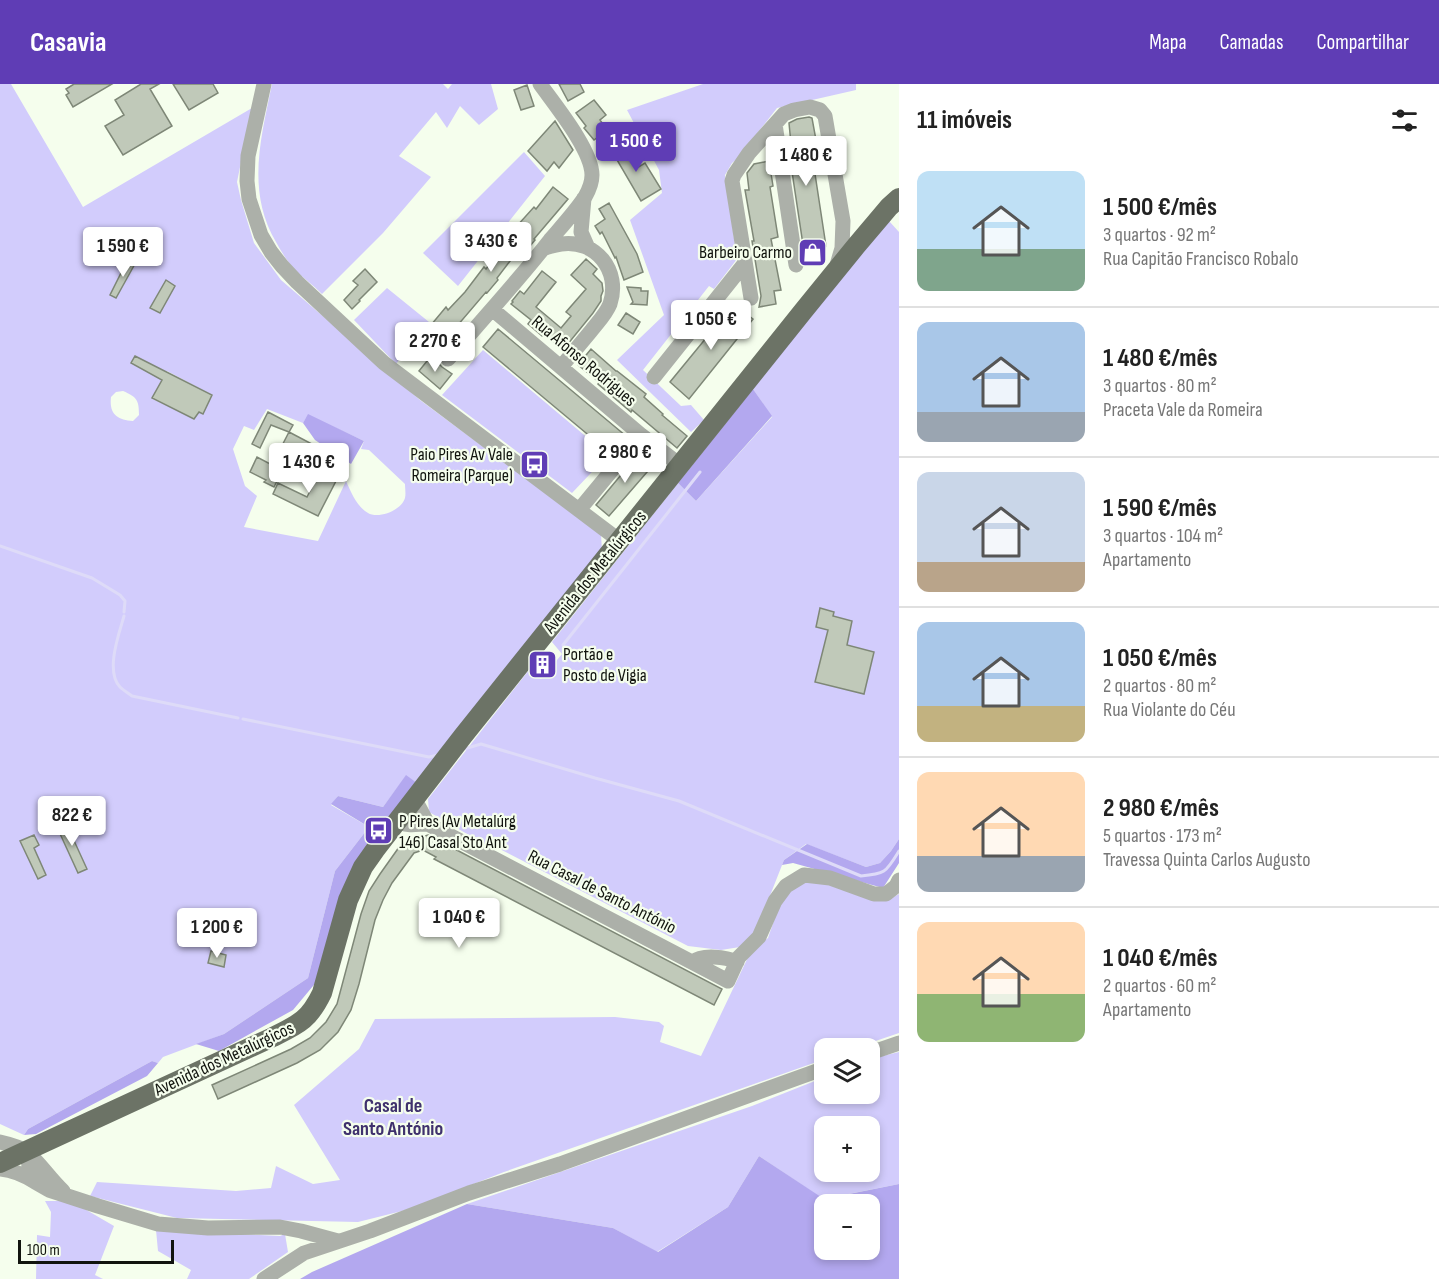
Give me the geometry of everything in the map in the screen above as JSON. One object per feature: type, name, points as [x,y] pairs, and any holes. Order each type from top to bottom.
[{"type":"main road","name":"Avenida dos Metalúrgicos","points":[[0,1163],[273,1037],[296,1026],[310,1015],[322,993],[342,917],[354,884],[369,858],[834,273],[856,246],[896,208]]},
{"type":"street","points":[[264,84],[248,156],[247,181],[255,219],[271,252],[297,282],[384,363],[620,541]]},
{"type":"street","points":[[448,359],[543,249],[591,186],[592,174],[583,147],[540,84]]},
{"type":"street","points":[[751,298],[732,181],[749,153],[784,114],[802,108],[810,107],[820,110],[825,116],[843,221],[842,248],[834,273]]},
{"type":"street","points":[[775,124],[796,265]]},
{"type":"street","points":[[584,198],[581,232],[588,248]]},
{"type":"street","points":[[843,221],[856,246]]},
{"type":"street","points":[[543,249],[568,243],[588,248],[602,258],[612,278],[612,296],[606,313],[561,367]]},
{"type":"street","points":[[654,376],[745,263]]},
{"type":"street","name":"Rua Afonso Rodrigues","points":[[492,309],[641,435],[680,465]]},
{"type":"street","points":[[579,510],[641,435]]},
{"type":"street","name":"Rua Casal de Santo António","points":[[413,801],[428,824]]},
{"type":"street","name":"Rua Casal de Santo António","points":[[398,821],[408,825],[428,824],[728,981],[736,962],[759,937],[775,901],[786,886],[804,875],[830,878],[874,894],[886,894],[896,886],[899,880]]},
{"type":"street","points":[[880,1050],[899,1044]]},
{"type":"street","points":[[264,1279],[304,1253],[814,1072]]},
{"type":"street","points":[[41,1179],[47,1148],[52,1139]]},
{"type":"street","points":[[0,1142],[26,1151],[41,1179]]},
{"type":"street","points":[[0,1169],[41,1179],[68,1195],[158,1224],[208,1228],[280,1227],[338,1241]]},
{"type":"shaded area","points":[[0,84],[11,84],[83,207],[252,108],[237,182],[254,243],[281,280],[420,400],[601,534],[602,551],[417,783],[406,776],[383,807],[338,796],[331,805],[369,827],[335,871],[308,978],[224,1034],[163,1057],[158,1063],[152,1061],[28,1129],[24,1135],[0,1124]],"holes":[[[167,371],[212,395],[203,414],[199,412],[194,419],[153,399]],[[123,391],[136,400],[139,415],[133,421],[118,417],[113,412],[111,397],[116,392]],[[267,409],[303,423],[308,415],[364,441],[361,449],[369,450],[405,484],[403,503],[389,513],[372,515],[358,503],[346,481],[318,541],[244,527],[257,496],[245,486],[233,449],[244,426],[254,430]]]},
{"type":"shaded area","points":[[272,84],[443,84],[448,89],[452,84],[491,84],[498,109],[479,125],[460,106],[447,128],[436,112],[399,156],[431,177],[383,233],[322,294],[294,269],[287,259],[267,223],[261,203],[259,164]]},
{"type":"shaded area","points":[[703,84],[856,84],[856,90],[777,108],[732,163],[725,175],[737,259],[714,289],[709,286],[643,370],[681,406],[691,405],[704,420],[691,432],[617,360],[664,315],[630,220],[662,193],[659,170],[627,110]]},
{"type":"shaded area","points":[[524,152],[545,176],[458,286],[423,253]]},
{"type":"shaded area","points":[[889,221],[899,232],[899,839],[880,863],[866,867],[806,844],[784,860],[753,939],[740,947],[721,950],[688,946],[490,844],[488,846],[429,812],[428,799],[529,670],[541,679],[562,654],[552,642],[678,483],[696,501],[772,417],[753,389],[870,239]],"holes":[[[820,609],[834,612],[833,616],[852,621],[847,645],[874,652],[864,694],[815,682],[828,630],[816,627]]]},
{"type":"shaded area","points":[[387,288],[429,322],[396,364],[354,320]]},
{"type":"shaded area","points":[[483,350],[608,455],[572,493],[442,395]]},
{"type":"shaded area","points":[[753,389],[772,416],[696,501],[678,483]]},
{"type":"shaded area","points":[[308,414],[364,441],[351,464],[315,440],[303,423]]},
{"type":"shaded area","points":[[406,775],[417,783],[374,835],[347,884],[318,980],[293,1010],[219,1051],[196,1044],[224,1034],[308,978],[335,871],[369,827],[331,804],[338,796],[383,807]]},
{"type":"shaded area","points":[[899,839],[899,863],[883,888],[793,863],[782,865],[784,860],[807,844],[866,867],[880,863]]},
{"type":"shaded area","points":[[804,882],[824,882],[886,901],[899,894],[899,1033],[880,1039],[814,1038],[814,1063],[504,1172],[410,1209],[358,1222],[177,1218],[90,1196],[97,1182],[236,1191],[271,1188],[276,1166],[313,1184],[340,1180],[294,1105],[359,1049],[375,1019],[615,1017],[659,1022],[664,1026],[660,1042],[701,1056],[751,951],[768,938],[782,897]]},
{"type":"shaded area","points":[[899,1052],[899,1184],[848,1194],[816,1194],[759,1156],[728,1207],[657,1252],[613,1228],[467,1204],[752,1106],[814,1081],[814,1104],[880,1104],[880,1057]]},
{"type":"shaded area","points":[[152,1061],[158,1063],[147,1076],[36,1134],[24,1135],[28,1129]]},
{"type":"shaded area","points":[[759,1156],[816,1194],[814,1194],[814,1260],[880,1260],[880,1194],[849,1194],[899,1184],[899,1279],[300,1279],[467,1204],[613,1228],[658,1252],[728,1207]]},
{"type":"shaded area","points":[[45,1201],[71,1201],[114,1226],[95,1275],[103,1279],[36,1279],[37,1235],[50,1237],[51,1212]]},
{"type":"shaded area","points":[[156,1230],[280,1236],[285,1234],[288,1252],[249,1279],[187,1279],[191,1270],[158,1251]]},
{"type":"building","points":[[74,84],[112,84],[73,107],[66,95],[69,93],[66,89]]},
{"type":"building","points":[[141,84],[159,84],[150,89],[172,126],[123,155],[105,126],[124,115],[115,100]]},
{"type":"building","points":[[173,84],[213,84],[218,93],[189,110]]},
{"type":"building","points":[[559,84],[580,84],[584,92],[568,101]]},
{"type":"building","points":[[527,85],[534,106],[521,110],[514,90]]},
{"type":"building","points":[[594,100],[606,115],[600,120],[607,130],[594,140],[576,113]]},
{"type":"building","points":[[812,118],[816,140],[810,141],[826,246],[820,256],[805,258],[788,145],[791,144],[789,123]]},
{"type":"building","points":[[555,121],[573,150],[559,168],[554,162],[547,171],[528,151]]},
{"type":"building","points":[[620,137],[637,168],[645,163],[661,189],[641,201],[613,153],[618,150],[613,141]]},
{"type":"building","points":[[769,161],[773,186],[770,187],[778,237],[771,239],[781,290],[774,291],[776,304],[759,307],[761,296],[745,190],[749,190],[747,173],[754,164]]},
{"type":"building","points":[[553,187],[568,199],[525,252],[520,248],[497,278],[498,280],[428,360],[414,348],[423,338],[421,337],[446,307],[448,310],[465,292],[484,267],[486,269],[498,253],[501,255],[512,241],[507,237],[534,207],[536,209]]},
{"type":"building","points":[[609,203],[637,254],[643,272],[624,280],[616,257],[602,232],[600,234],[595,226],[605,219],[599,209]]},
{"type":"building","points":[[128,259],[136,262],[116,298],[110,295]]},
{"type":"building","points":[[586,259],[597,269],[593,274],[602,283],[601,301],[563,350],[544,333],[542,336],[528,324],[531,320],[511,304],[520,291],[524,294],[542,271],[556,282],[536,307],[561,328],[571,316],[566,312],[586,289],[571,275]]},
{"type":"building","points":[[365,269],[377,282],[352,309],[344,300],[358,285],[353,281]]},
{"type":"building","points":[[166,280],[175,286],[160,313],[150,308]]},
{"type":"building","points":[[627,287],[648,291],[647,305],[631,304],[633,302]]},
{"type":"building","points":[[734,304],[753,319],[689,399],[670,382]]},
{"type":"building","points":[[626,313],[640,322],[633,334],[618,325]]},
{"type":"building","points":[[498,329],[626,436],[610,453],[483,347]]},
{"type":"building","points":[[591,349],[646,394],[644,397],[687,436],[677,448],[632,410],[631,412],[578,365]]},
{"type":"building","points":[[135,356],[212,395],[203,414],[199,412],[194,419],[152,398],[162,380],[131,363]]},
{"type":"building","points":[[431,356],[452,374],[440,389],[419,371]]},
{"type":"building","points":[[268,412],[293,425],[289,432],[271,425],[260,448],[252,444]]},
{"type":"building","points":[[289,432],[331,454],[324,468],[292,451],[274,487],[250,472],[257,457],[272,465]]},
{"type":"building","points":[[641,451],[654,464],[609,516],[596,505]]},
{"type":"building","points":[[320,471],[337,479],[318,516],[273,494],[278,483],[307,497]]},
{"type":"building","points":[[820,608],[834,612],[833,616],[852,621],[847,645],[874,652],[864,694],[815,682],[828,630],[816,627]]},
{"type":"building","points":[[65,821],[87,869],[78,873],[56,825]]},
{"type":"building","points":[[34,835],[39,845],[34,848],[46,875],[38,879],[20,841]]},
{"type":"building","points":[[428,835],[722,989],[714,1005],[434,859],[436,857],[423,850],[414,853],[392,883],[383,900],[375,920],[351,1010],[338,1032],[320,1050],[297,1063],[218,1099],[212,1085],[291,1049],[310,1038],[326,1022],[337,1004],[369,891],[402,843]]},
{"type":"building","points":[[211,951],[226,955],[224,967],[208,963]]},
{"type":"waterway","points":[[563,645],[700,472]]},
{"type":"waterway","points":[[0,546],[92,578],[120,595],[125,601],[124,612]]},
{"type":"waterway","points":[[124,616],[113,662],[116,680],[121,688],[132,696],[238,718]]},
{"type":"waterway","points":[[243,719],[429,757],[438,755]]},
{"type":"waterway","points":[[464,749],[481,744],[679,801],[861,876],[881,873],[899,851]]},
{"type":"place","name":"Barbeiro Carmo","points":[[813,252]]},
{"type":"place","name":"Paio Pires Av Vale Romeira (Parque)","points":[[534,464]]},
{"type":"place","name":"Portão e Posto de Vigia","points":[[542,664]]},
{"type":"place","name":"P Pires (Av Metalúrg 146) Casal Sto Ant","points":[[378,831]]},
{"type":"district","name":"Casal de Santo António","points":[[393,1118]]}]
